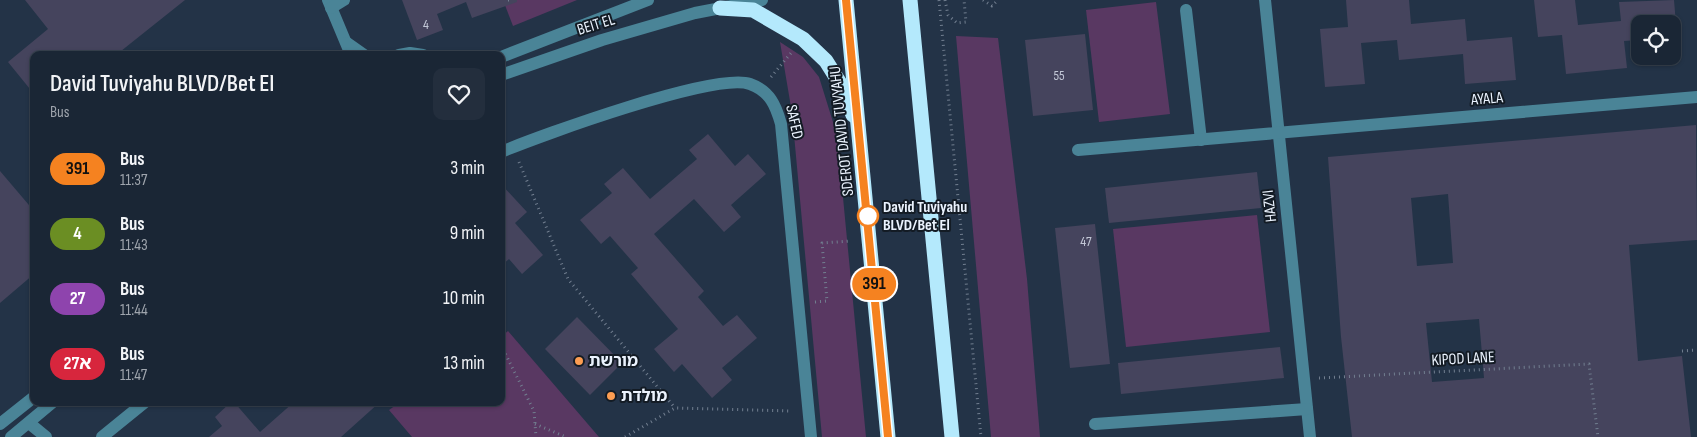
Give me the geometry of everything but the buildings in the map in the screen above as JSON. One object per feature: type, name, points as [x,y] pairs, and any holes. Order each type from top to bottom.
[{"type":"highway","name":"SDEROT DAVID TUVYAHU","points":[[846,0],[888,437]]},
{"type":"highway","points":[[910,0],[952,437]]},
{"type":"highway","points":[[720,8],[753,10],[803,39],[826,61],[841,85],[860,130]]},
{"type":"street","points":[[344,0],[329,4],[349,51]]},
{"type":"street","name":"BEIT EL","points":[[505,55],[648,0]]},
{"type":"street","name":"BEIT EL","points":[[505,74],[602,40],[720,8],[762,0]]},
{"type":"street","name":"HAZVI","points":[[1265,0],[1310,437]]},
{"type":"street","points":[[1186,10],[1202,140]]},
{"type":"street","points":[[342,38],[357,51]]},
{"type":"street","name":"SAFED","points":[[507,150],[591,120],[730,81],[750,84],[767,94],[775,104],[781,124],[811,437]]},
{"type":"street","name":"AYALA","points":[[1078,150],[1697,97]]},
{"type":"street","points":[[0,424],[30,400]]},
{"type":"street","points":[[11,437],[48,406]]},
{"type":"street","points":[[102,437],[140,406]]},
{"type":"street","points":[[1095,424],[1307,409]]},
{"type":"street","points":[[29,423],[46,437]]},
{"type":"path","points":[[508,0],[513,0]]},
{"type":"path","points":[[939,0],[981,437]]},
{"type":"path","points":[[946,0],[948,16],[957,23],[966,22],[964,0]]},
{"type":"path","points":[[983,0],[992,6],[998,0]]},
{"type":"path","points":[[773,74],[790,54]]},
{"type":"path","points":[[507,150],[568,279],[675,408]]},
{"type":"path","points":[[812,302],[827,301],[822,243],[870,240]]},
{"type":"path","points":[[1682,351],[1697,350]]},
{"type":"path","points":[[505,353],[534,411],[536,437]]},
{"type":"path","name":"KIPOD LANE","points":[[1339,378],[1589,364],[1598,437]]},
{"type":"path","points":[[625,437],[675,408],[808,411]]},
{"type":"path","points":[[535,424],[566,437]]},
{"type":"shaded area","points":[[503,0],[577,0],[513,26]]},
{"type":"shaded area","points":[[1156,2],[1170,114],[1099,122],[1086,10]]},
{"type":"shaded area","points":[[956,36],[998,38],[1027,279],[1040,437],[991,437]]},
{"type":"shaded area","points":[[780,42],[803,57],[819,77],[837,135],[866,437],[822,437],[792,113]]},
{"type":"shaded area","points":[[1257,215],[1270,332],[1126,347],[1113,229]]},
{"type":"shaded area","points":[[508,331],[599,437],[412,437],[389,410],[395,406],[505,406],[505,334]]},
{"type":"bus line","name":"391","points":[[846,0],[888,437]]},
{"type":"place","name":"David Tuviyahu BLVD/Bet El","points":[[868,216]]},
{"type":"place","name":"מורשת","points":[[579,361]]},
{"type":"place","name":"מולדת","points":[[611,396]]}]
